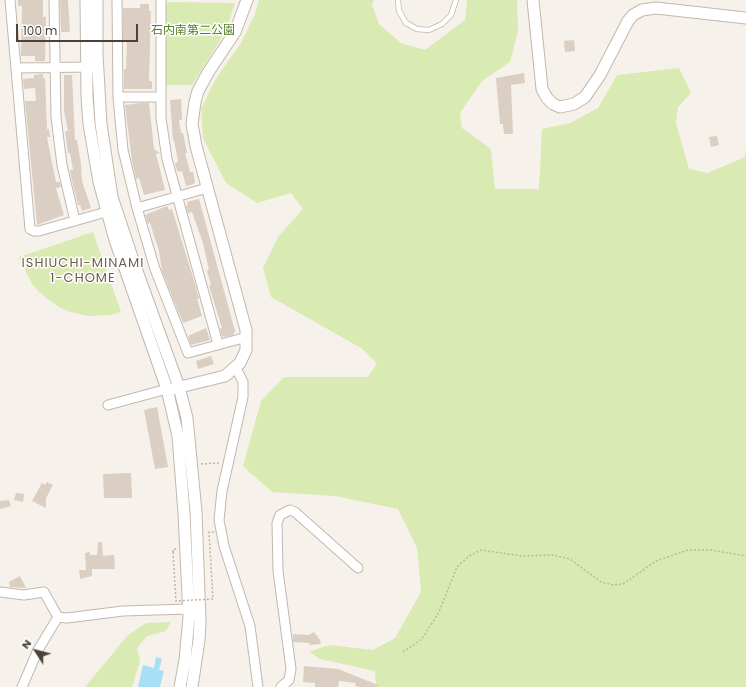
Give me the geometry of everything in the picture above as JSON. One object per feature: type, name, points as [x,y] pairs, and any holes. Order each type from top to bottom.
[{"type":"street","points":[[10,0],[30,229],[39,231],[106,212]]},
{"type":"street","points":[[54,0],[56,117],[62,165],[75,221]]},
{"type":"street","points":[[86,0],[86,67],[89,124],[106,212],[167,389],[175,419],[180,451],[189,609],[185,660],[180,687]]},
{"type":"street","points":[[97,0],[101,132],[112,197],[179,387],[188,418],[196,512],[200,621],[192,687]]},
{"type":"street","points":[[117,0],[118,97],[123,150],[136,208],[155,269],[188,353],[247,337]]},
{"type":"street","points":[[161,0],[161,118],[167,159],[218,344]]},
{"type":"street","points":[[108,405],[167,389],[218,378],[236,368],[244,357],[247,337],[193,135],[192,124],[195,102],[203,81],[235,32],[247,0]]},
{"type":"street","points":[[532,0],[542,89],[546,98],[553,104],[560,107],[574,104],[584,97],[600,75],[628,21],[642,10],[656,8],[746,18]]},
{"type":"street","points":[[16,68],[98,67]]},
{"type":"street","points":[[118,97],[161,97]]},
{"type":"street","points":[[136,208],[207,188]]},
{"type":"street","points":[[236,368],[243,382],[243,397],[222,491],[219,520],[224,546],[250,626],[260,686]]},
{"type":"street","points":[[282,687],[289,680],[291,669],[278,571],[277,523],[280,515],[290,510],[295,512],[358,568]]},
{"type":"street","points":[[0,592],[24,595],[44,592],[58,617]]},
{"type":"street","points":[[58,617],[67,618],[116,612],[189,609]]},
{"type":"street","points":[[22,687],[38,650],[58,617]]},
{"type":"lane","points":[[398,0],[399,11],[406,23],[417,29],[429,30],[442,24],[451,15],[456,0]]},
{"type":"path","points":[[201,464],[217,463]]},
{"type":"path","points":[[178,549],[173,549],[176,601],[213,599],[209,532],[216,532]]},
{"type":"path","points":[[403,652],[422,639],[439,612],[457,567],[469,556],[481,550],[522,556],[552,555],[570,559],[601,582],[613,585],[622,584],[656,560],[688,550],[710,550],[746,556]]},
{"type":"green space","points":[[259,0],[374,0],[372,5],[379,24],[401,43],[425,50],[465,20],[467,0],[517,0],[518,31],[510,62],[482,81],[460,113],[462,128],[491,149],[495,189],[539,189],[542,129],[570,123],[598,108],[617,75],[679,68],[691,93],[678,107],[676,123],[689,169],[708,173],[745,157],[746,148],[746,687],[376,687],[375,671],[320,659],[309,652],[329,645],[373,650],[395,638],[421,592],[417,548],[398,509],[335,496],[272,492],[243,466],[261,401],[284,377],[368,377],[377,363],[361,348],[271,297],[263,268],[278,237],[303,209],[291,193],[257,203],[226,183],[203,138],[201,109],[215,80],[241,43],[255,14]]},
{"type":"green space","name":"石内南第二公園","points":[[169,2],[235,3],[227,28],[192,85],[164,85],[164,5]]},
{"type":"green space","points":[[93,232],[121,312],[110,315],[88,316],[67,311],[57,306],[39,292],[32,284],[19,257]]},
{"type":"green space","points":[[171,622],[166,631],[147,636],[137,648],[140,661],[132,687],[85,687],[128,635],[146,623]]},
{"type":"water","points":[[156,657],[162,659],[159,670],[164,671],[160,687],[138,687],[143,665],[154,668]]},
{"type":"building","points":[[18,0],[43,0],[43,17],[46,17],[45,61],[35,61],[35,56],[21,56],[22,6],[18,6]]},
{"type":"building","points":[[60,0],[68,0],[70,32],[61,32]]},
{"type":"building","points":[[140,4],[149,4],[149,11],[151,11],[149,81],[152,81],[152,89],[124,89],[124,69],[126,69],[127,41],[123,41],[123,8],[140,8]]},
{"type":"building","points":[[574,40],[575,51],[565,52],[564,41]]},
{"type":"building","points":[[524,73],[525,83],[511,85],[513,134],[504,134],[503,124],[500,124],[496,78]]},
{"type":"building","points":[[43,74],[43,78],[45,78],[47,129],[49,129],[50,137],[47,137],[56,182],[60,182],[61,187],[56,188],[64,215],[37,225],[25,101],[36,101],[35,88],[24,89],[23,79],[34,78],[34,75]]},
{"type":"building","points":[[64,75],[72,75],[75,140],[77,140],[82,181],[91,208],[82,211],[80,205],[78,205],[70,170],[73,170],[70,153],[68,153],[65,131],[68,131],[64,111]]},
{"type":"building","points":[[181,99],[182,120],[179,120],[181,133],[183,133],[187,153],[185,153],[190,172],[193,172],[195,181],[194,184],[186,186],[182,171],[179,172],[177,170],[175,164],[178,161],[174,140],[173,141],[170,100]]},
{"type":"building","points":[[149,103],[154,149],[160,153],[156,154],[165,190],[144,195],[139,178],[136,179],[132,161],[125,105]]},
{"type":"building","points":[[717,136],[719,145],[711,147],[709,137]]},
{"type":"building","points":[[199,199],[235,331],[233,335],[224,337],[222,336],[220,329],[222,328],[209,286],[211,285],[207,271],[209,270],[203,243],[192,212],[188,213],[186,206],[188,205],[187,202]]},
{"type":"building","points":[[167,206],[169,210],[172,209],[195,284],[199,299],[197,299],[202,316],[183,323],[162,271],[159,251],[150,223],[148,224],[145,215]]},
{"type":"building","points":[[206,328],[210,340],[191,345],[188,336]]},
{"type":"building","points":[[211,356],[214,364],[198,369],[196,361]]},
{"type":"building","points":[[157,407],[168,467],[155,469],[144,410]]},
{"type":"building","points":[[131,473],[132,498],[104,498],[103,474]]},
{"type":"building","points":[[47,482],[53,485],[46,498],[46,508],[32,501],[42,483],[45,485]]},
{"type":"building","points":[[16,493],[24,494],[23,502],[14,500]]},
{"type":"building","points":[[9,500],[11,506],[0,509],[0,501]]},
{"type":"building","points":[[98,542],[102,542],[103,556],[114,555],[115,569],[92,569],[92,576],[80,579],[79,570],[86,570],[85,553],[90,552],[90,555],[97,555]]},
{"type":"building","points":[[20,576],[26,588],[10,587],[9,582]]},
{"type":"building","points":[[314,632],[321,644],[309,645],[310,643],[293,642],[293,634],[309,635]]},
{"type":"building","points":[[304,666],[338,669],[378,685],[377,687],[359,687],[355,686],[356,683],[339,681],[338,687],[315,687],[315,683],[303,682]]},
{"type":"district","name":"ISHIUCHI-MINAMI 1-CHOME","points":[[83,272]]}]
